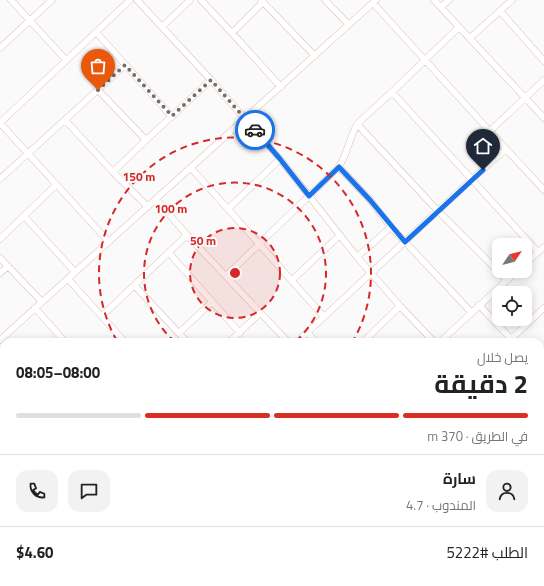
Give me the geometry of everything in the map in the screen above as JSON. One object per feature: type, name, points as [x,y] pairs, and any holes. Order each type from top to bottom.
[{"type":"street","points":[[11,0],[66,60]]},
{"type":"street","points":[[0,48],[52,0]]},
{"type":"street","points":[[109,242],[0,123],[130,0]]},
{"type":"street","points":[[137,0],[211,80],[280,159],[371,274],[430,338]]},
{"type":"street","points":[[162,27],[190,0]]},
{"type":"street","points":[[201,0],[280,87]]},
{"type":"street","points":[[325,0],[350,25]]},
{"type":"street","points":[[434,0],[544,118]]},
{"type":"street","points":[[441,7],[449,0]]},
{"type":"street","points":[[470,38],[512,0]]},
{"type":"street","points":[[232,33],[262,1],[315,56]]},
{"type":"street","points":[[2,338],[375,2],[490,132],[544,190]]},
{"type":"street","points":[[500,11],[544,61]]},
{"type":"street","points":[[226,276],[339,167],[357,124],[459,27]]},
{"type":"street","points":[[96,32],[172,116]]},
{"type":"street","points":[[0,179],[125,65]]},
{"type":"street","points":[[113,172],[211,80]]},
{"type":"street","points":[[490,132],[544,80]]},
{"type":"street","points":[[98,90],[146,140]]},
{"type":"street","points":[[392,92],[538,252]]},
{"type":"street","points":[[64,120],[113,172],[148,206]]},
{"type":"street","points":[[357,124],[438,211],[507,280],[444,338]]},
{"type":"street","points":[[300,338],[506,149]]},
{"type":"street","points":[[228,209],[280,159]]},
{"type":"street","points":[[339,167],[370,200],[391,227],[472,313]]},
{"type":"street","points":[[191,168],[324,317]]},
{"type":"street","points":[[0,239],[56,185]]},
{"type":"street","points":[[156,199],[187,235],[284,338]]},
{"type":"street","points":[[24,216],[75,272]]},
{"type":"street","points":[[357,257],[391,227]]},
{"type":"street","points":[[102,316],[187,235]]},
{"type":"street","points":[[292,280],[340,235]]},
{"type":"street","points":[[532,258],[544,247]]},
{"type":"street","points":[[169,253],[240,333]]},
{"type":"street","points":[[0,258],[42,302]]},
{"type":"street","points":[[0,273],[8,266]]},
{"type":"street","points":[[68,279],[121,338]]},
{"type":"street","points":[[135,286],[183,338]]},
{"type":"street","points":[[179,333],[212,302]]},
{"type":"street","points":[[479,305],[508,338]]},
{"type":"street","points":[[368,338],[400,306]]},
{"type":"street","points":[[35,308],[61,338]]},
{"type":"street","points":[[514,338],[544,308]]},
{"type":"street","points":[[234,338],[260,313]]},
{"type":"street","points":[[307,332],[312,338]]},
{"type":"way so far","points":[[98,90],[125,65],[172,116],[211,80],[255,130]]},
{"type":"route","points":[[255,130],[309,196],[339,167],[370,200],[405,242],[483,170]]}]
